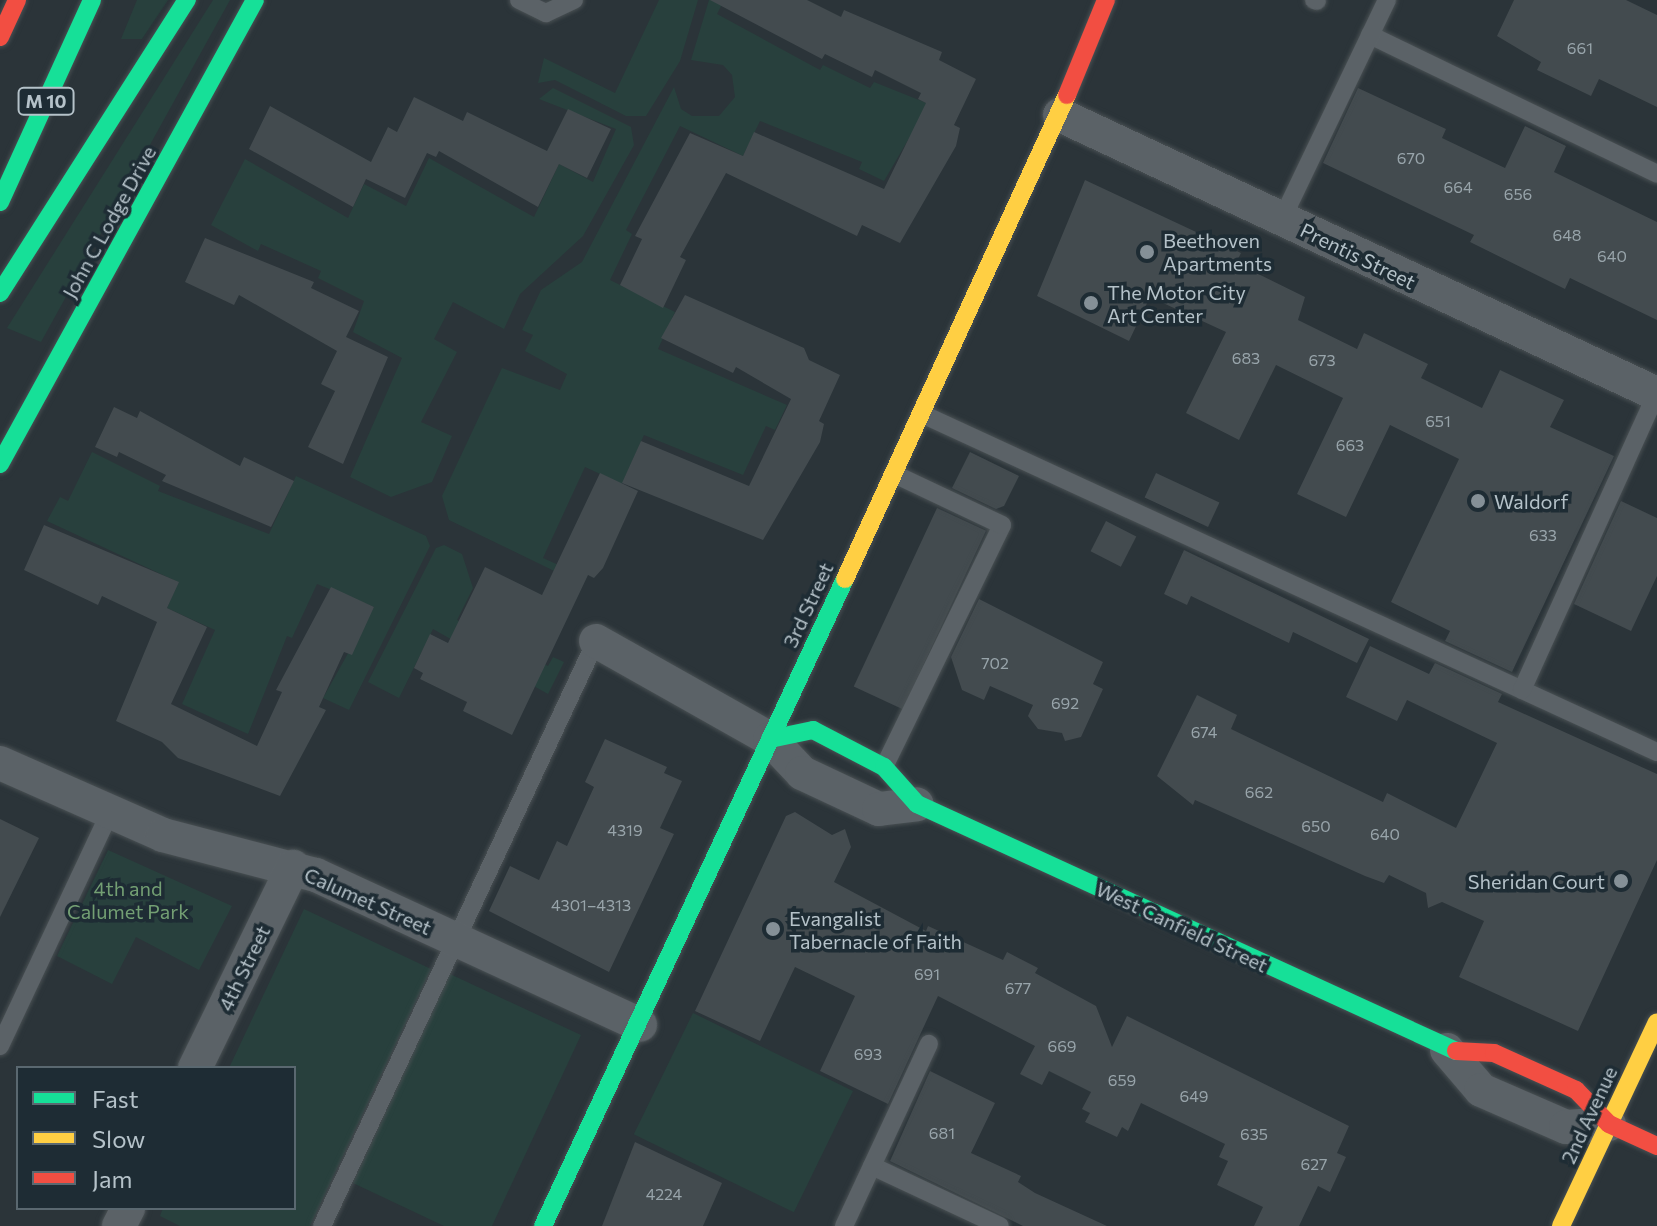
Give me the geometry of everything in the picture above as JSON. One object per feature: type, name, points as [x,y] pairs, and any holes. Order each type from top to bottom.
[{"type":"main road","points":[[0,37],[17,0]]},
{"type":"main road","name":"M 10","points":[[0,202],[92,0]]},
{"type":"main road","points":[[0,293],[187,0]]},
{"type":"main road","name":"John C Lodge Drive","points":[[0,464],[255,0]]},
{"type":"main road","name":"3rd Street","points":[[543,1226],[640,1025],[1060,115],[1106,0]]},
{"type":"main road","name":"West Canfield Street","points":[[770,739],[813,730],[884,767],[917,804],[1447,1050]]},
{"type":"main road","name":"2nd Avenue","points":[[1561,1226],[1657,1022]]},
{"type":"main road","name":"West Canfield Street","points":[[1609,1124],[1657,1146]]},
{"type":"street","name":"Prentis Street","points":[[1060,115],[1657,394]]},
{"type":"street","points":[[596,641],[770,739],[798,771],[879,809],[917,804]]},
{"type":"street","name":"Calumet Street","points":[[0,763],[109,814],[233,855],[293,867],[640,1025]]},
{"type":"street","name":"4th Street","points":[[196,1066],[293,867]]},
{"type":"street","name":"West Canfield Street","points":[[1447,1050],[1481,1090],[1566,1127],[1609,1124]]},
{"type":"lane","points":[[519,0],[546,13],[574,0]]},
{"type":"lane","points":[[1282,219],[1387,0]]},
{"type":"lane","points":[[1370,35],[1657,174]]},
{"type":"lane","points":[[1522,690],[1657,394]]},
{"type":"lane","points":[[922,414],[1657,752]]},
{"type":"lane","points":[[884,767],[1002,525],[894,474]]},
{"type":"lane","points":[[322,1226],[596,641]]},
{"type":"lane","points":[[0,1046],[109,814]]},
{"type":"lane","points":[[844,1226],[929,1044]]},
{"type":"lane","points":[[872,1166],[1000,1226]]},
{"type":"green space","points":[[137,0],[168,0],[142,39],[121,39]]},
{"type":"green space","points":[[213,0],[230,0],[41,342],[7,328]]},
{"type":"green space","points":[[659,0],[698,0],[680,61],[646,116],[626,116],[555,80],[538,83],[544,58],[615,93]]},
{"type":"green space","points":[[709,0],[724,0],[717,14],[820,70],[823,65],[870,88],[874,82],[929,104],[884,181],[859,169],[862,162],[760,121],[743,156],[680,126],[626,230],[632,234],[610,280],[675,312],[658,349],[787,405],[775,430],[766,426],[743,475],[644,435],[622,484],[585,467],[543,558],[583,576],[581,584],[449,520],[442,496],[502,368],[560,390],[567,374],[525,351],[533,335],[522,330],[541,290],[582,262],[674,87],[681,109],[692,116],[719,116],[735,97],[732,75],[723,65],[691,60]]},
{"type":"green space","points":[[553,88],[631,127],[634,145],[583,236],[520,294],[504,329],[453,302],[434,339],[457,352],[421,422],[452,436],[432,482],[391,497],[350,477],[402,358],[353,332],[364,301],[318,278],[321,271],[261,244],[258,251],[211,225],[245,159],[348,218],[364,184],[406,206],[429,158],[534,217],[559,164],[593,182],[616,129],[539,99]]},
{"type":"green space","points":[[92,452],[160,486],[158,491],[269,534],[296,476],[426,536],[430,546],[349,710],[323,698],[374,607],[317,584],[292,638],[287,636],[248,734],[182,704],[215,630],[167,608],[178,582],[47,521],[60,497],[68,501]]},
{"type":"green space","points":[[444,545],[462,554],[473,588],[457,620],[548,666],[553,657],[564,662],[548,694],[433,629],[399,698],[368,682],[436,548]]},
{"type":"green space","name":"4th and Calumet Park","points":[[108,850],[232,906],[199,970],[136,937],[112,984],[57,956]]},
{"type":"green space","points":[[304,909],[431,969],[310,1226],[180,1226],[160,1216],[162,1210],[296,1210],[296,1066],[230,1066]]},
{"type":"green space","points":[[450,974],[581,1035],[492,1226],[444,1226],[353,1183]]},
{"type":"green space","points":[[693,1013],[853,1091],[794,1212],[634,1134]]},
{"type":"building","points":[[710,0],[807,0],[841,17],[844,10],[942,52],[939,60],[976,79],[954,125],[960,128],[956,146],[900,243],[862,225],[857,236],[726,173],[680,257],[686,260],[663,308],[620,285],[642,239],[635,236],[690,133],[743,156],[754,132],[884,189],[926,103],[918,99],[921,93],[875,70],[872,77],[825,54],[822,59]]},
{"type":"building","points":[[1514,0],[1626,0],[1657,15],[1657,107],[1599,79],[1591,96],[1537,70],[1541,62],[1497,36]]},
{"type":"building","points":[[1358,88],[1446,129],[1442,138],[1505,168],[1525,126],[1566,146],[1554,172],[1657,222],[1657,320],[1570,278],[1565,289],[1470,242],[1474,235],[1323,163]]},
{"type":"building","points":[[414,97],[463,121],[467,112],[547,151],[568,109],[611,129],[587,178],[559,164],[538,207],[439,151],[436,157],[427,153],[405,198],[366,179],[353,207],[249,149],[270,106],[371,162],[388,127],[397,132]]},
{"type":"building","points":[[1085,180],[1241,253],[1236,263],[1305,297],[1298,320],[1357,349],[1364,333],[1428,364],[1421,378],[1482,408],[1500,370],[1564,400],[1550,427],[1614,456],[1512,672],[1445,641],[1450,631],[1391,602],[1459,459],[1390,425],[1346,517],[1297,494],[1343,398],[1276,365],[1239,440],[1186,413],[1226,332],[1150,297],[1129,341],[1037,296]]},
{"type":"building","points":[[205,238],[314,282],[311,288],[359,311],[346,337],[388,357],[343,464],[308,447],[335,391],[321,384],[337,351],[239,295],[234,305],[185,282]]},
{"type":"building","points":[[685,295],[804,348],[809,360],[840,375],[819,421],[824,424],[820,442],[763,540],[622,483],[641,441],[749,486],[791,399],[736,367],[733,373],[661,338]]},
{"type":"building","points":[[114,407],[137,418],[140,411],[240,466],[244,457],[294,481],[271,527],[162,481],[166,475],[119,452],[117,457],[95,447]]},
{"type":"building","points":[[970,452],[1019,476],[1004,506],[996,509],[952,488]]},
{"type":"building","points":[[600,473],[638,491],[603,568],[594,578],[588,575],[512,735],[463,711],[467,702],[420,679],[423,673],[414,668],[430,634],[448,643],[485,567],[542,595]]},
{"type":"building","points":[[1156,473],[1219,503],[1208,527],[1145,497]]},
{"type":"building","points":[[1621,501],[1657,518],[1657,576],[1631,631],[1574,604]]},
{"type":"building","points":[[937,508],[986,531],[903,709],[854,687]]},
{"type":"building","points":[[1106,521],[1136,536],[1121,567],[1091,551]]},
{"type":"building","points":[[44,525],[179,582],[167,608],[207,627],[171,704],[257,746],[282,692],[276,690],[331,587],[374,607],[352,655],[344,652],[319,707],[326,710],[280,796],[178,758],[162,742],[116,721],[157,622],[102,596],[98,605],[24,570]]},
{"type":"building","points":[[1184,550],[1369,639],[1357,663],[1293,632],[1289,643],[1191,596],[1187,605],[1164,594]]},
{"type":"building","points":[[979,599],[1103,662],[1093,684],[1103,689],[1081,737],[1065,741],[1062,733],[1038,729],[1028,716],[1033,705],[990,686],[984,700],[962,690],[951,657]]},
{"type":"building","points":[[1370,646],[1429,674],[1435,663],[1502,694],[1498,702],[1657,774],[1657,860],[1578,1031],[1459,977],[1484,921],[1442,902],[1428,908],[1426,893],[1389,875],[1384,883],[1195,800],[1193,805],[1157,776],[1197,695],[1237,715],[1231,729],[1383,802],[1387,793],[1456,828],[1497,743],[1407,700],[1397,721],[1346,697]]},
{"type":"building","points":[[605,739],[667,767],[664,773],[682,781],[660,828],[674,834],[609,972],[489,911],[510,866],[539,880],[557,841],[567,846],[594,787],[585,782]]},
{"type":"building","points":[[795,812],[832,835],[845,829],[851,847],[834,882],[926,931],[928,926],[1003,960],[1007,952],[1038,968],[1035,973],[1096,1006],[1112,1047],[1127,1016],[1349,1126],[1337,1153],[1346,1157],[1330,1192],[1318,1186],[1299,1226],[1254,1226],[1263,1207],[1217,1185],[1228,1161],[1219,1157],[1225,1144],[1141,1103],[1128,1131],[1122,1127],[1117,1137],[1085,1122],[1090,1113],[1082,1109],[1091,1092],[1049,1071],[1042,1085],[1020,1074],[1035,1046],[938,996],[888,1104],[820,1071],[855,996],[795,967],[760,1041],[695,1011],[786,816]]},
{"type":"building","points":[[0,819],[39,838],[0,917]]},
{"type":"building","points":[[930,1071],[995,1103],[971,1153],[1021,1176],[1018,1182],[1035,1193],[1107,1226],[1023,1226],[890,1161]]},
{"type":"building","points":[[635,1142],[722,1183],[703,1226],[602,1226]]},
{"type":"traffic: fast","points":[[0,202],[92,0]]},
{"type":"traffic: fast","points":[[0,293],[187,0]]},
{"type":"traffic: fast","points":[[0,464],[255,0]]},
{"type":"traffic: fast","points":[[543,1226],[845,579]]},
{"type":"traffic: fast","points":[[770,739],[813,730],[884,767],[917,804],[1456,1051]]},
{"type":"traffic: slow","points":[[845,579],[1067,95]]},
{"type":"traffic: slow","points":[[1561,1226],[1657,1022]]},
{"type":"traffic: jam","points":[[0,37],[17,0]]},
{"type":"traffic: jam","points":[[1067,95],[1106,0]]},
{"type":"traffic: jam","points":[[1456,1051],[1494,1053],[1576,1090],[1609,1124],[1657,1146]]},
{"type":"place","name":"Beethoven Apartments","points":[[1147,252]]},
{"type":"place","name":"The Motor City Art Center","points":[[1091,303]]},
{"type":"place","name":"Waldorf","points":[[1478,501]]},
{"type":"place","name":"Sheridan Court","points":[[1621,881]]},
{"type":"place","name":"Evangalist Tabernacle of Faith","points":[[773,929]]}]
